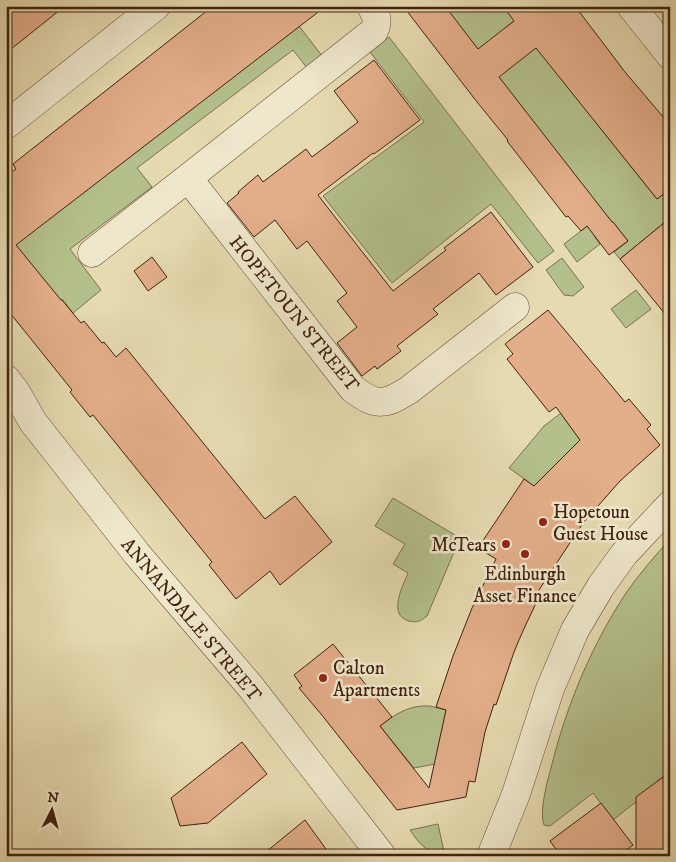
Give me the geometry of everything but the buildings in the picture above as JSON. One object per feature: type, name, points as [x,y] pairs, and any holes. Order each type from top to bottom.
[{"type":"street","points":[[6,125],[156,6]]},
{"type":"street","points":[[92,253],[374,31],[377,18],[370,6]]},
{"type":"street","points":[[631,6],[670,55]]},
{"type":"street","name":"HOPETOUN STREET","points":[[188,178],[353,389],[364,397],[378,403],[393,400],[410,390],[515,307]]},
{"type":"street","name":"ANNANDALE STREET","points":[[6,379],[45,438],[137,554],[250,686],[382,856]]},
{"type":"street","points":[[492,856],[516,794],[550,688],[575,630],[601,586],[624,554],[670,505]]},
{"type":"green space","points":[[444,6],[503,6],[511,16],[519,17],[505,28],[541,44],[554,70],[657,199],[670,189],[670,218],[620,259],[614,252],[628,241],[613,222],[594,236],[600,244],[577,262],[564,244],[604,213]]},
{"type":"green space","points":[[299,26],[323,57],[308,69],[293,50],[137,168],[152,187],[70,249],[101,290],[73,313],[63,300],[10,248]]},
{"type":"green space","points":[[389,37],[554,251],[538,263],[491,204],[392,283],[323,196],[424,122],[370,52]]},
{"type":"green space","points":[[562,258],[584,287],[573,296],[564,295],[546,270]]},
{"type":"green space","points":[[636,290],[651,309],[626,328],[611,309]]},
{"type":"green space","points":[[561,413],[580,440],[534,486],[509,468],[544,426]]},
{"type":"green space","points":[[393,498],[460,538],[427,616],[417,622],[402,618],[398,607],[400,592],[408,573],[393,564],[405,544],[375,526]]},
{"type":"green space","points":[[670,539],[670,777],[663,777],[657,781],[657,784],[613,820],[593,793],[550,826],[544,825],[543,805],[557,745],[581,678],[613,613],[642,572]]},
{"type":"green space","points":[[421,706],[446,710],[435,764],[414,768],[380,726],[399,713]]},
{"type":"green space","points":[[438,824],[444,852],[432,851],[424,847],[410,830]]},
{"type":"place","name":"Hopetoun Guest House","points":[[543,522]]},
{"type":"place","name":"McTears","points":[[506,544]]},
{"type":"place","name":"Edinburgh Asset Finance","points":[[525,554]]},
{"type":"place","name":"Calton Apartments","points":[[323,678]]}]
